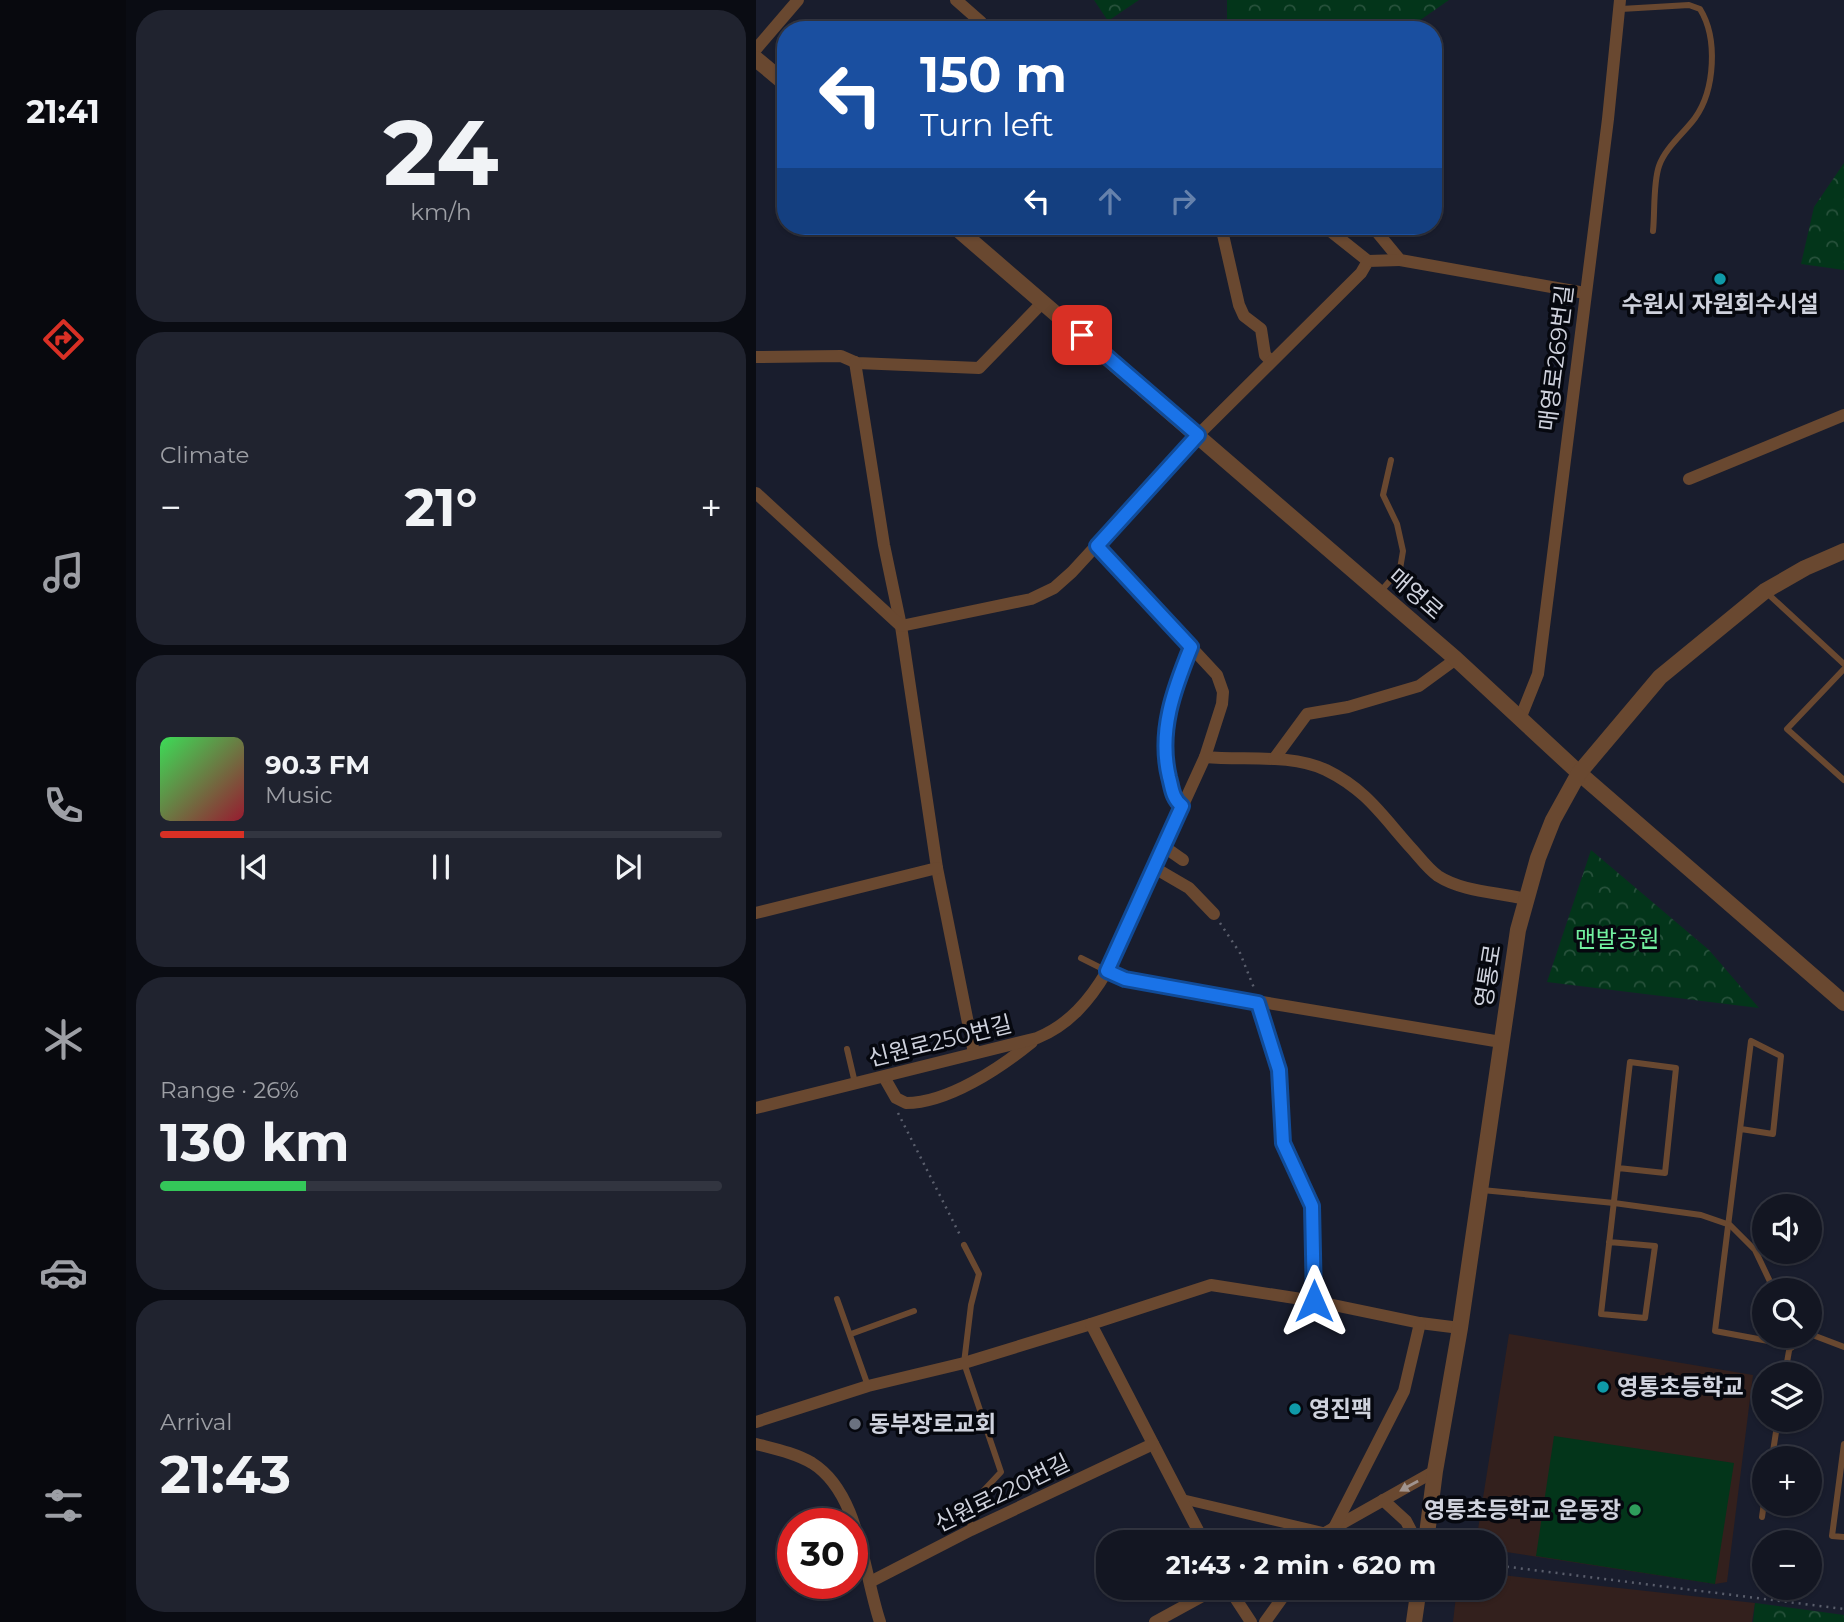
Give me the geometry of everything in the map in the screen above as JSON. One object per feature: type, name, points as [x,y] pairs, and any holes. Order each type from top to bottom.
[{"type":"street","points":[[779,21],[797,0]]},
{"type":"street","points":[[956,0],[980,21]]},
{"type":"street","name":"매영로269번길","points":[[1520,719],[1538,674],[1620,5]]},
{"type":"street","points":[[756,49],[777,24]]},
{"type":"street","points":[[756,59],[777,76]]},
{"type":"street","name":"매영로","points":[[965,235],[1456,659],[1578,773],[1844,1003]]},
{"type":"street","points":[[1223,235],[1239,305],[1244,316],[1261,329],[1265,355],[1272,361]]},
{"type":"street","points":[[1335,235],[1368,261],[1401,260],[1585,293]]},
{"type":"street","points":[[1380,235],[1401,260]]},
{"type":"street","points":[[901,626],[1031,599],[1044,594],[1064,580],[1198,435],[1361,273],[1368,261]]},
{"type":"street","points":[[756,357],[841,356],[855,362],[979,368],[1043,302]]},
{"type":"street","points":[[855,362],[884,545],[901,626],[937,868],[974,1053]]},
{"type":"street","points":[[1689,479],[1844,415]]},
{"type":"street","points":[[756,493],[901,626]]},
{"type":"street","points":[[1097,546],[1191,647],[1169,707],[1166,733],[1168,771],[1174,797],[1182,806]]},
{"type":"street","name":"영통로","points":[[1428,1530],[1513,962],[1525,899],[1553,820],[1578,773],[1660,677],[1765,591],[1805,568],[1844,551]]},
{"type":"street","name":"신원로250번길","points":[[756,1108],[1037,1038],[1061,1026],[1084,1005],[1107,971],[1205,757],[1218,718],[1223,692],[1217,675],[1191,647]]},
{"type":"street","points":[[1274,759],[1307,714],[1335,710],[1419,686],[1456,659]]},
{"type":"street","points":[[1205,757],[1274,759],[1318,767],[1363,792],[1438,876],[1473,889],[1525,899]]},
{"type":"street","points":[[1163,846],[1183,860]]},
{"type":"street","points":[[1153,867],[1189,888],[1214,914]]},
{"type":"street","points":[[756,913],[937,868]]},
{"type":"street","points":[[1107,971],[1125,979],[1258,1003],[1501,1042]]},
{"type":"street","points":[[1258,1003],[1279,1070],[1283,1143],[1312,1206],[1314,1301]]},
{"type":"street","points":[[884,1077],[900,1101],[912,1103],[944,1096],[1006,1063],[1037,1038]]},
{"type":"street","points":[[756,1422],[868,1386],[964,1363],[1211,1285],[1460,1328]]},
{"type":"street","points":[[1331,1530],[1404,1391],[1420,1323]]},
{"type":"street","points":[[1091,1324],[1198,1530]]},
{"type":"street","points":[[756,1444],[806,1460],[835,1483],[854,1524],[880,1622]]},
{"type":"street","name":"신원로220번길","points":[[870,1582],[971,1530],[1153,1444]]},
{"type":"street","points":[[1335,1530],[1435,1471]]},
{"type":"street","points":[[1182,1499],[1312,1530]]},
{"type":"street","points":[[1383,1500],[1406,1521],[1411,1530]]},
{"type":"street","points":[[1155,1622],[1195,1600]]},
{"type":"street","points":[[1237,1600],[1251,1622]]},
{"type":"street","points":[[1265,1622],[1281,1600]]},
{"type":"street","points":[[1414,1622],[1417,1600]]},
{"type":"lane","points":[[1620,5],[1689,5],[1700,9],[1711,32],[1713,52],[1702,105],[1658,167],[1653,231]]},
{"type":"lane","points":[[1380,593],[1400,569],[1403,551],[1396,524],[1383,495],[1391,460]]},
{"type":"lane","points":[[1765,591],[1844,667],[1787,729],[1844,780]]},
{"type":"lane","points":[[1082,958],[1107,971]]},
{"type":"lane","points":[[1741,1129],[1773,1135],[1781,1056],[1751,1041],[1715,1331],[1752,1335]]},
{"type":"lane","points":[[847,1049],[855,1083]]},
{"type":"lane","points":[[1609,1241],[1655,1246],[1645,1318],[1601,1314],[1609,1241],[1630,1062],[1676,1068],[1665,1174],[1618,1168]]},
{"type":"lane","points":[[1480,1190],[1614,1203],[1701,1215],[1730,1225],[1755,1250],[1768,1278]]},
{"type":"lane","points":[[964,1245],[979,1274],[971,1305],[964,1363],[1000,1472],[971,1504],[971,1530]]},
{"type":"lane","points":[[837,1299],[868,1386]]},
{"type":"lane","points":[[851,1334],[914,1311]]},
{"type":"lane","points":[[1822,1339],[1844,1347]]},
{"type":"lane","points":[[1844,1444],[1832,1536],[1844,1537]]},
{"type":"path","points":[[1214,914],[1240,953],[1258,1003]]},
{"type":"path","points":[[900,1101],[897,1110],[964,1245]]},
{"type":"path","points":[[1506,1566],[1844,1609]]},
{"type":"shaded area","points":[[1509,1334],[1752,1375],[1727,1582],[1715,1584],[1506,1552],[1506,1530],[1478,1530]]},
{"type":"shaded area","points":[[1506,1575],[1755,1603],[1752,1622],[1453,1622],[1456,1600],[1506,1600]]},
{"type":"green space","points":[[1094,0],[1139,0],[1108,21]]},
{"type":"green space","points":[[1227,0],[1449,0],[1419,21],[1227,21]]},
{"type":"green space","points":[[1844,163],[1844,270],[1801,264],[1814,207]]},
{"type":"green space","name":"맨발공원","points":[[1591,850],[1709,950],[1759,1008],[1547,982]]},
{"type":"green space","name":"영통초등학교 운동장","points":[[1554,1436],[1734,1463],[1715,1584],[1536,1556]]},
{"type":"green space","points":[[1755,1603],[1844,1615],[1844,1622],[1753,1622]]},
{"type":"place","name":"수원시 자원회수시설","points":[[1720,279]]},
{"type":"place","name":"영통초등학교","points":[[1603,1387]]},
{"type":"place","name":"영진팩","points":[[1295,1409]]},
{"type":"place","name":"동부장로교회","points":[[855,1424]]},
{"type":"place","name":"영통초등학교 운동장","points":[[1635,1510]]},
{"type":"route","points":[[1082,335],[1198,435],[1097,546],[1191,647],[1169,707],[1166,733],[1168,771],[1174,797],[1182,806],[1107,971],[1125,979],[1258,1003],[1279,1070],[1283,1143],[1312,1206],[1314,1301]]}]
